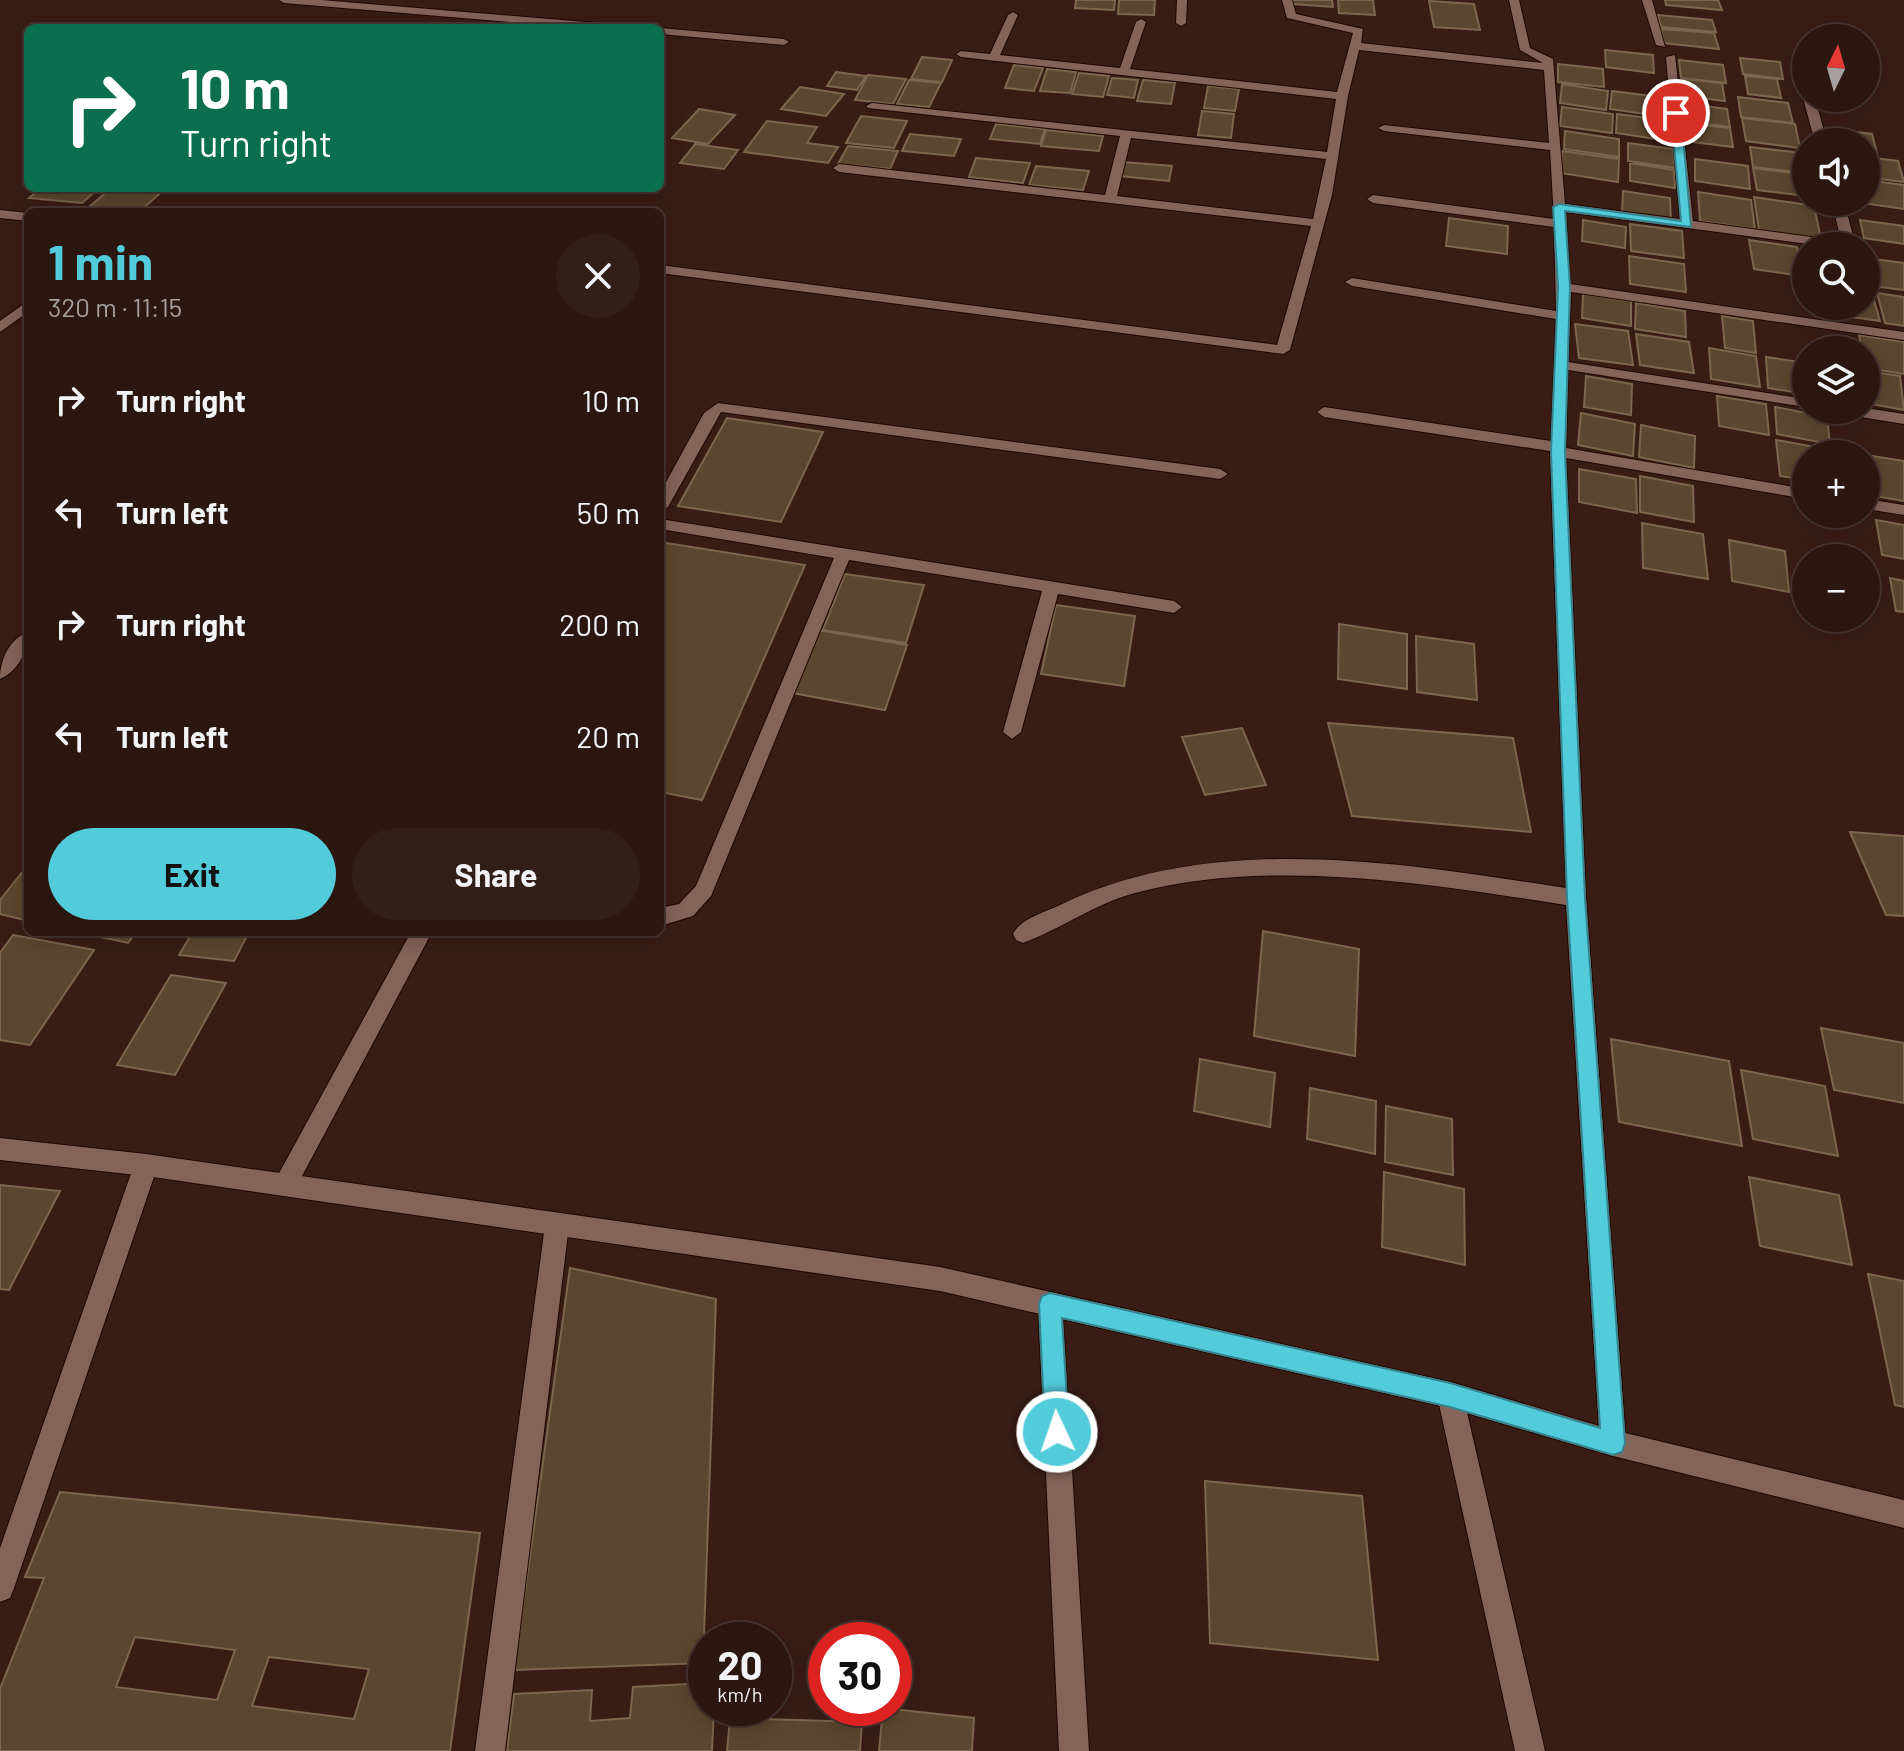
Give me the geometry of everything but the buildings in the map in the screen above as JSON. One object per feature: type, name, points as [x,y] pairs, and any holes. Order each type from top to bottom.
[{"type":"street","points":[[284,0],[573,24]]},
{"type":"street","points":[[1181,23],[1182,0]]},
{"type":"street","points":[[664,270],[1283,350],[1318,223],[1342,96],[1359,31],[1291,16],[1287,0]]},
{"type":"street","points":[[1514,0],[1525,50],[1548,59],[1555,147],[1564,287],[1558,450],[1576,898],[1613,1443]]},
{"type":"street","points":[[1647,0],[1661,45]]},
{"type":"street","points":[[994,57],[1013,15]]},
{"type":"street","points":[[1125,69],[1141,22]]},
{"type":"street","points":[[664,31],[784,42]]},
{"type":"street","points":[[1355,46],[1549,67]]},
{"type":"street","points":[[961,54],[1125,69],[1342,96]]},
{"type":"street","points":[[1671,57],[1687,225]]},
{"type":"street","points":[[872,106],[1332,156]]},
{"type":"street","points":[[1384,128],[1555,147]]},
{"type":"street","points":[[1110,199],[1126,134]]},
{"type":"street","points":[[839,168],[1318,223]]},
{"type":"street","points":[[1373,199],[1560,224]]},
{"type":"street","points":[[1559,207],[1845,245],[1848,239],[1842,216]]},
{"type":"street","points":[[0,214],[24,217]]},
{"type":"street","points":[[1352,282],[1562,316]]},
{"type":"street","points":[[1564,287],[1904,336]]},
{"type":"street","points":[[0,328],[24,308]]},
{"type":"street","points":[[1563,365],[1792,401]]},
{"type":"street","points":[[664,500],[711,413],[718,407],[1220,474]]},
{"type":"street","points":[[1324,412],[1792,492]]},
{"type":"street","points":[[1880,415],[1904,419]]},
{"type":"street","points":[[1880,506],[1904,510]]},
{"type":"street","points":[[664,525],[1174,607]]},
{"type":"street","points":[[664,917],[679,916],[694,908],[704,890],[843,556]]},
{"type":"street","points":[[1012,732],[1051,588]]},
{"type":"street","points":[[0,672],[24,643]]},
{"type":"street","points":[[1023,934],[1073,906],[1151,881],[1264,869],[1377,872],[1576,898]]},
{"type":"street","points":[[285,1185],[420,936]]},
{"type":"street","points":[[0,1149],[146,1165],[940,1279],[1450,1395],[1613,1443],[1904,1514]]},
{"type":"street","points":[[0,1588],[146,1165]]},
{"type":"street","points":[[490,1751],[557,1225]]},
{"type":"street","points":[[1050,1304],[1074,1751]]},
{"type":"street","points":[[1450,1395],[1530,1751]]},
{"type":"route","points":[[1057,1432],[1050,1304],[1450,1395],[1613,1443],[1576,898],[1558,452],[1564,287],[1559,207],[1687,225],[1676,113]]}]
